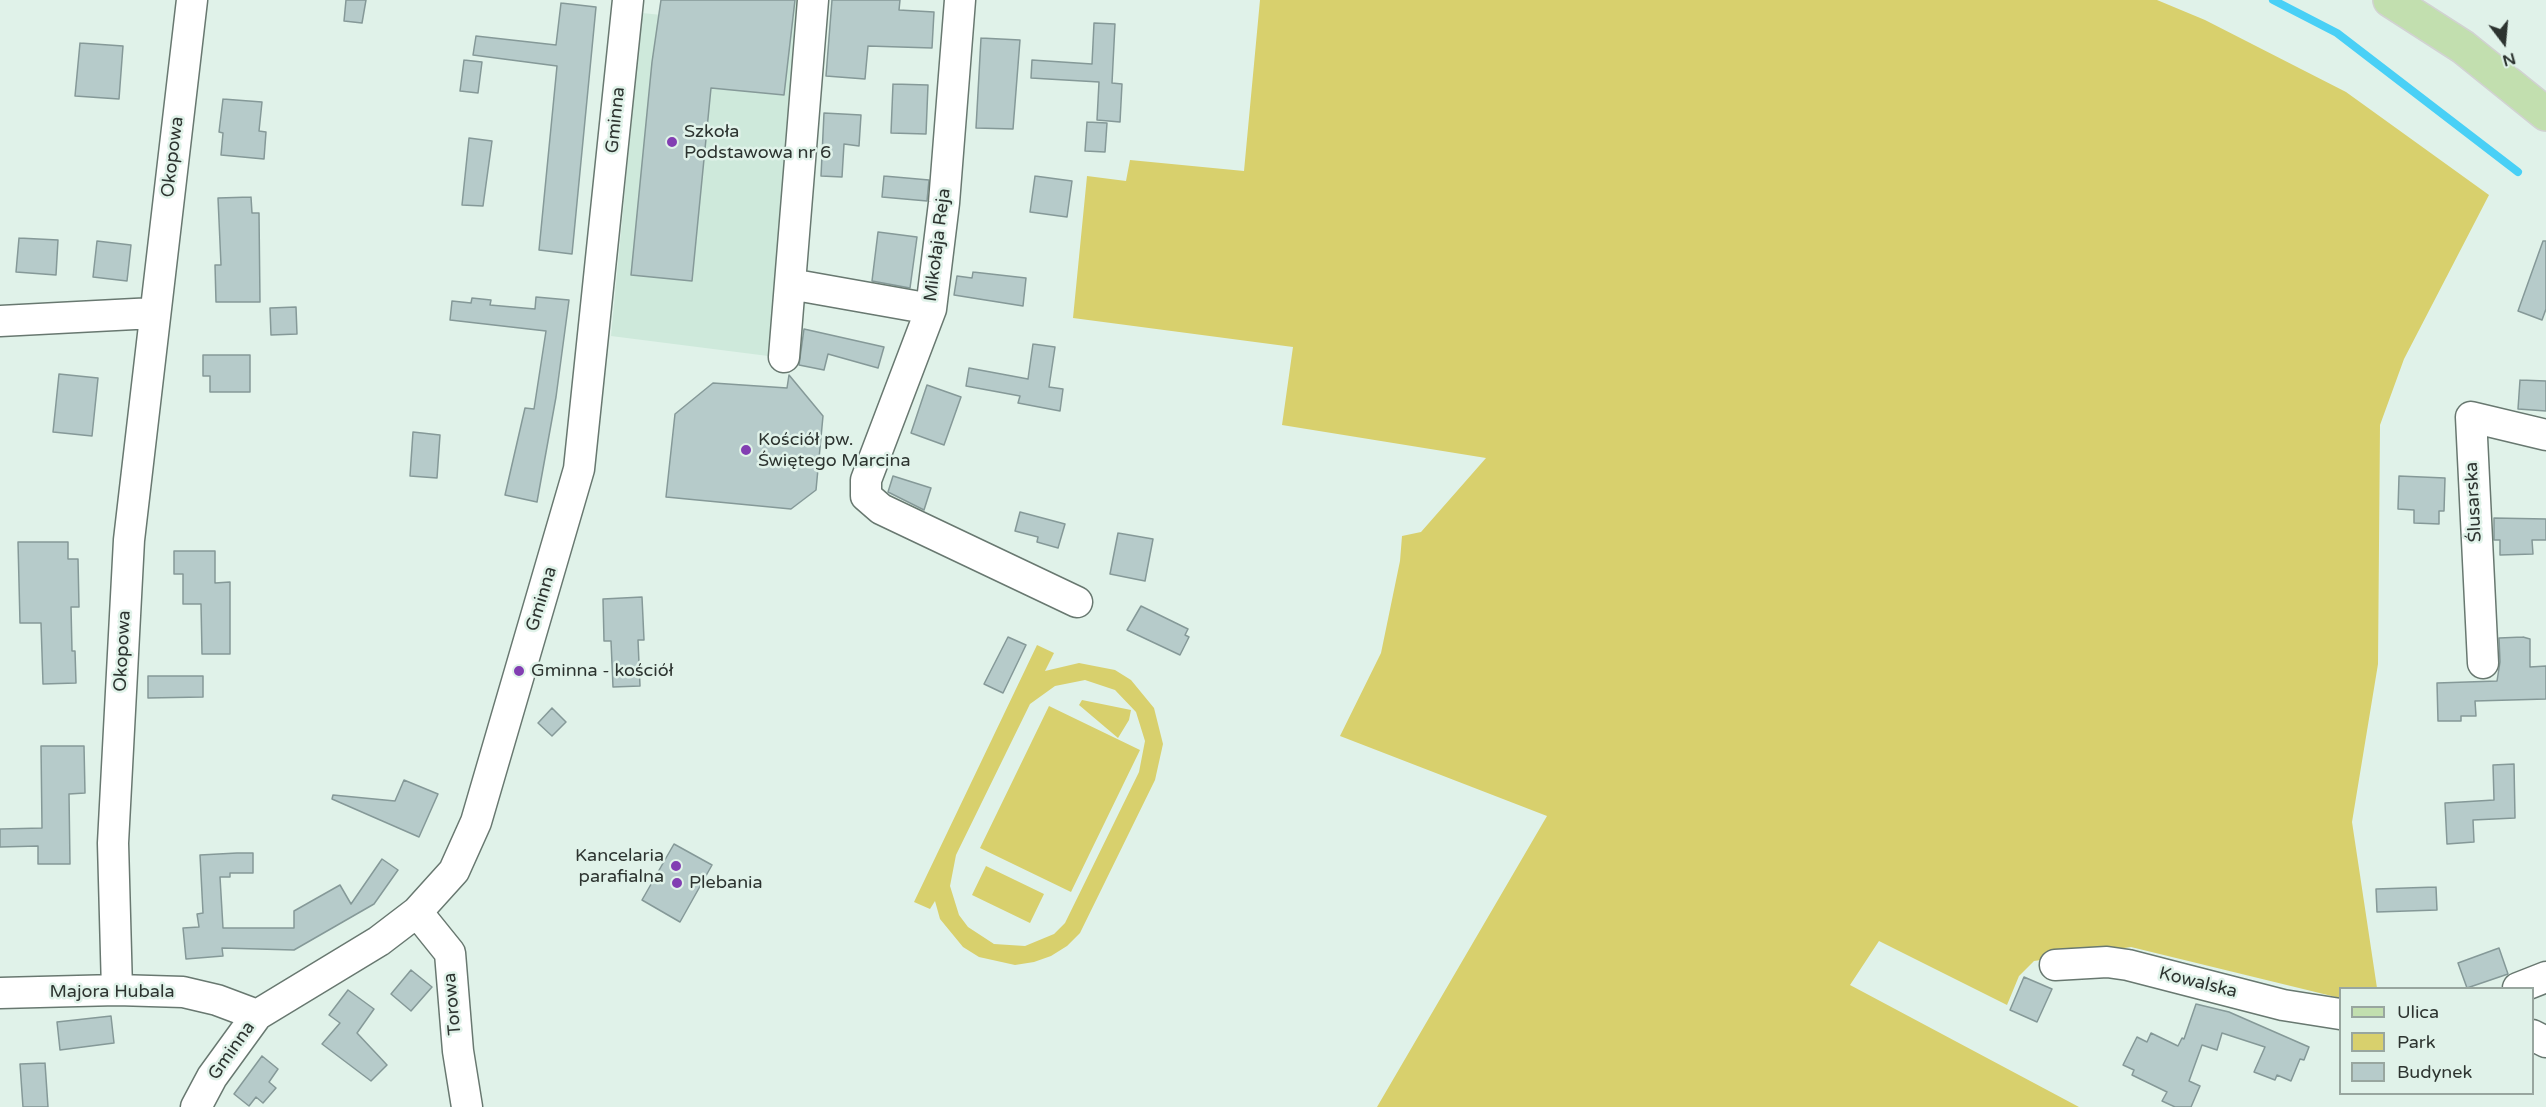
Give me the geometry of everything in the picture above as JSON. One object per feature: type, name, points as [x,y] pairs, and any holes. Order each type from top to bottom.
[{"type":"main road","points":[[2390,0],[2463,47],[2546,114]]},
{"type":"street","name":"Okopowa","points":[[117,990],[113,843],[129,540],[192,0]]},
{"type":"street","name":"Gminna","points":[[196,1107],[212,1077],[257,1015],[379,941],[417,912],[454,871],[476,822],[579,469],[628,0]]},
{"type":"street","points":[[784,357],[813,0]]},
{"type":"street","name":"Mikołaja Reja","points":[[960,0],[944,203],[931,309],[866,480],[867,496],[881,509],[1077,602]]},
{"type":"street","points":[[790,284],[931,309]]},
{"type":"street","points":[[0,321],[154,313]]},
{"type":"street","name":"Ślusarska","points":[[2483,663],[2471,417],[2546,435]]},
{"type":"street","name":"Torowa","points":[[417,912],[450,953],[458,1051],[467,1107]]},
{"type":"street","name":"Kowalska","points":[[2055,965],[2107,962],[2128,965],[2283,1005],[2339,1014]]},
{"type":"street","points":[[2521,987],[2546,977]]},
{"type":"street","name":"Majora Hubala","points":[[0,993],[117,990],[183,992],[217,1000],[257,1015]]},
{"type":"shaded area","points":[[724,0],[806,0],[776,357],[611,336],[642,13],[721,21]]},
{"type":"green space","points":[[1260,0],[2157,0],[2205,20],[2346,92],[2489,195],[2404,359],[2380,425],[2378,664],[2352,822],[2377,987],[2339,987],[2339,998],[2131,947],[2034,961],[2019,976],[2007,1005],[1879,941],[1850,985],[2079,1107],[1377,1107],[1547,816],[1340,736],[1381,653],[1400,561],[1402,536],[1421,532],[1486,458],[1282,425],[1293,347],[1073,318],[1087,176],[1126,181],[1130,160],[1244,171]]},
{"type":"green space","points":[[1037,645],[1054,653],[1045,671],[1079,663],[1115,670],[1131,680],[1154,708],[1163,744],[1155,780],[1080,933],[1067,946],[1051,956],[1015,965],[979,957],[963,947],[940,919],[935,901],[930,909],[914,902]],"holes":[[[1085,680],[1115,690],[1136,712],[1145,741],[1139,772],[1065,923],[1054,934],[1025,946],[994,944],[968,927],[959,915],[950,886],[956,855],[1030,704],[1055,686]]]},
{"type":"green space","points":[[1082,700],[1131,710],[1129,720],[1118,738],[1079,705]]},
{"type":"green space","points":[[1049,706],[1140,750],[1071,892],[980,848]]},
{"type":"green space","points":[[986,866],[1044,894],[1030,923],[972,895]]},
{"type":"building","points":[[346,0],[366,0],[362,23],[344,21]]},
{"type":"building","points":[[661,0],[795,0],[784,95],[711,88],[692,281],[631,275],[652,62]]},
{"type":"building","points":[[832,0],[900,0],[899,10],[934,12],[932,48],[868,46],[865,79],[826,76]]},
{"type":"building","points":[[561,3],[596,7],[572,254],[539,250],[557,66],[473,55],[476,36],[556,45]]},
{"type":"building","points":[[1094,23],[1115,24],[1112,83],[1122,84],[1120,122],[1097,120],[1099,82],[1031,78],[1032,60],[1092,64]]},
{"type":"building","points":[[981,38],[1020,40],[1013,129],[976,128]]},
{"type":"building","points":[[80,43],[123,46],[119,99],[75,96]]},
{"type":"building","points":[[464,60],[482,62],[478,93],[460,91]]},
{"type":"building","points":[[893,84],[928,85],[926,134],[891,133]]},
{"type":"building","points":[[223,99],[262,102],[259,131],[266,132],[264,159],[221,155],[223,133],[219,132]]},
{"type":"building","points":[[824,113],[861,115],[859,146],[844,144],[842,177],[821,176]]},
{"type":"building","points":[[1087,122],[1107,123],[1105,152],[1085,151]]},
{"type":"building","points":[[469,138],[492,141],[483,206],[462,205]]},
{"type":"building","points":[[884,176],[929,180],[927,201],[882,197]]},
{"type":"building","points":[[1035,176],[1072,181],[1067,217],[1030,212]]},
{"type":"building","points":[[251,197],[252,213],[259,213],[260,302],[216,302],[215,265],[221,265],[218,198]]},
{"type":"building","points":[[878,232],[917,237],[910,288],[872,281]]},
{"type":"building","points":[[19,238],[58,240],[56,275],[16,272]]},
{"type":"building","points":[[97,241],[131,245],[127,281],[93,277]]},
{"type":"building","points":[[2543,241],[2546,241],[2546,309],[2542,320],[2518,311]]},
{"type":"building","points":[[973,272],[1026,278],[1023,306],[954,295],[957,276],[972,278]]},
{"type":"building","points":[[536,297],[569,300],[556,397],[537,502],[505,495],[525,408],[534,409],[546,331],[450,320],[452,301],[471,303],[472,298],[491,300],[490,305],[535,309]]},
{"type":"building","points":[[296,307],[297,334],[271,335],[270,308]]},
{"type":"building","points":[[804,329],[884,347],[878,368],[828,354],[824,370],[799,365]]},
{"type":"building","points":[[1033,344],[1055,347],[1049,387],[1063,389],[1060,411],[1018,403],[1020,396],[966,386],[969,368],[1028,379]]},
{"type":"building","points":[[203,355],[250,355],[250,392],[210,392],[210,376],[203,376]]},
{"type":"building","points":[[59,374],[98,378],[92,436],[53,432]]},
{"type":"building","name":"Kościół pw. Świętego Marcina","points":[[789,375],[823,416],[816,490],[791,509],[666,497],[675,414],[713,383],[787,388]]},
{"type":"building","points":[[2520,380],[2546,381],[2546,411],[2518,409]]},
{"type":"building","points":[[927,385],[961,397],[944,445],[911,433]]},
{"type":"building","points":[[413,432],[440,435],[437,478],[410,476]]},
{"type":"building","points":[[893,476],[931,488],[924,510],[888,492]]},
{"type":"building","points":[[2399,476],[2445,478],[2444,511],[2439,511],[2439,524],[2414,523],[2414,510],[2398,509]]},
{"type":"building","points":[[1020,512],[1065,524],[1058,548],[1037,542],[1038,537],[1015,531]]},
{"type":"building","points":[[2494,518],[2546,519],[2546,540],[2532,540],[2533,554],[2500,555],[2500,540],[2494,540]]},
{"type":"building","points":[[1118,533],[1153,539],[1145,581],[1110,574]]},
{"type":"building","points":[[18,542],[68,542],[68,559],[78,559],[79,607],[71,607],[72,651],[75,651],[76,683],[43,684],[41,623],[20,623]]},
{"type":"building","points":[[174,551],[215,551],[215,583],[230,582],[230,654],[202,654],[201,604],[183,604],[183,574],[174,574]]},
{"type":"building","points":[[642,597],[644,640],[638,640],[640,686],[613,687],[611,641],[604,641],[603,599]]},
{"type":"building","points":[[1141,606],[1188,629],[1185,635],[1189,637],[1180,655],[1127,630]]},
{"type":"building","points":[[1008,637],[1026,645],[1003,693],[984,684]]},
{"type":"building","points":[[2499,638],[2530,639],[2530,667],[2546,666],[2546,699],[2475,701],[2476,716],[2461,716],[2461,721],[2438,721],[2437,683],[2497,681],[2500,662]]},
{"type":"building","points":[[148,676],[203,676],[203,697],[148,698]]},
{"type":"building","points":[[552,708],[566,722],[552,736],[538,723]]},
{"type":"building","points":[[41,746],[84,746],[85,793],[69,794],[70,864],[38,864],[38,846],[0,847],[0,829],[42,828]]},
{"type":"building","points":[[2514,764],[2515,818],[2473,820],[2474,842],[2447,844],[2445,803],[2494,800],[2493,765]]},
{"type":"building","points":[[404,780],[438,794],[419,837],[332,799],[333,795],[395,801]]},
{"type":"building","name":"Plebania","points":[[674,844],[712,865],[680,922],[642,900]]},
{"type":"building","points":[[253,853],[253,873],[230,873],[230,877],[220,877],[223,928],[294,928],[294,911],[340,885],[351,904],[382,859],[398,870],[374,904],[294,950],[222,948],[223,956],[186,959],[183,928],[199,927],[197,914],[203,913],[200,855]]},
{"type":"building","points":[[2436,887],[2437,910],[2377,912],[2376,889]]},
{"type":"building","points":[[2499,948],[2508,974],[2467,987],[2458,963]]},
{"type":"building","points":[[411,970],[432,987],[411,1011],[391,994]]},
{"type":"building","points":[[2024,977],[2052,989],[2037,1022],[2010,1010]]},
{"type":"building","points":[[348,990],[374,1009],[357,1033],[387,1065],[371,1081],[322,1044],[340,1023],[329,1015]]},
{"type":"building","points":[[2196,1004],[2229,1012],[2309,1047],[2304,1060],[2300,1059],[2291,1081],[2277,1075],[2275,1080],[2254,1072],[2265,1047],[2222,1033],[2217,1050],[2202,1045],[2189,1081],[2200,1086],[2191,1107],[2175,1107],[2162,1101],[2167,1092],[2132,1075],[2134,1070],[2123,1065],[2137,1037],[2147,1042],[2151,1033],[2178,1046],[2182,1038],[2184,1039]]},
{"type":"building","points":[[111,1016],[114,1043],[60,1050],[57,1022]]},
{"type":"building","points":[[262,1056],[278,1069],[269,1082],[276,1088],[263,1103],[256,1097],[249,1106],[234,1094]]},
{"type":"building","points":[[45,1063],[48,1107],[23,1107],[20,1064]]},
{"type":"waterway","points":[[2273,0],[2337,33],[2518,172]]},
{"type":"place","name":"Szkoła Podstawowa nr 6","points":[[672,142]]},
{"type":"place","name":"Kościół pw. Świętego Marcina","points":[[746,450]]},
{"type":"place","name":"Gminna - kościół","points":[[519,671]]},
{"type":"place","name":"Kancelaria parafialna","points":[[676,866]]},
{"type":"place","name":"Plebania","points":[[677,883]]}]
